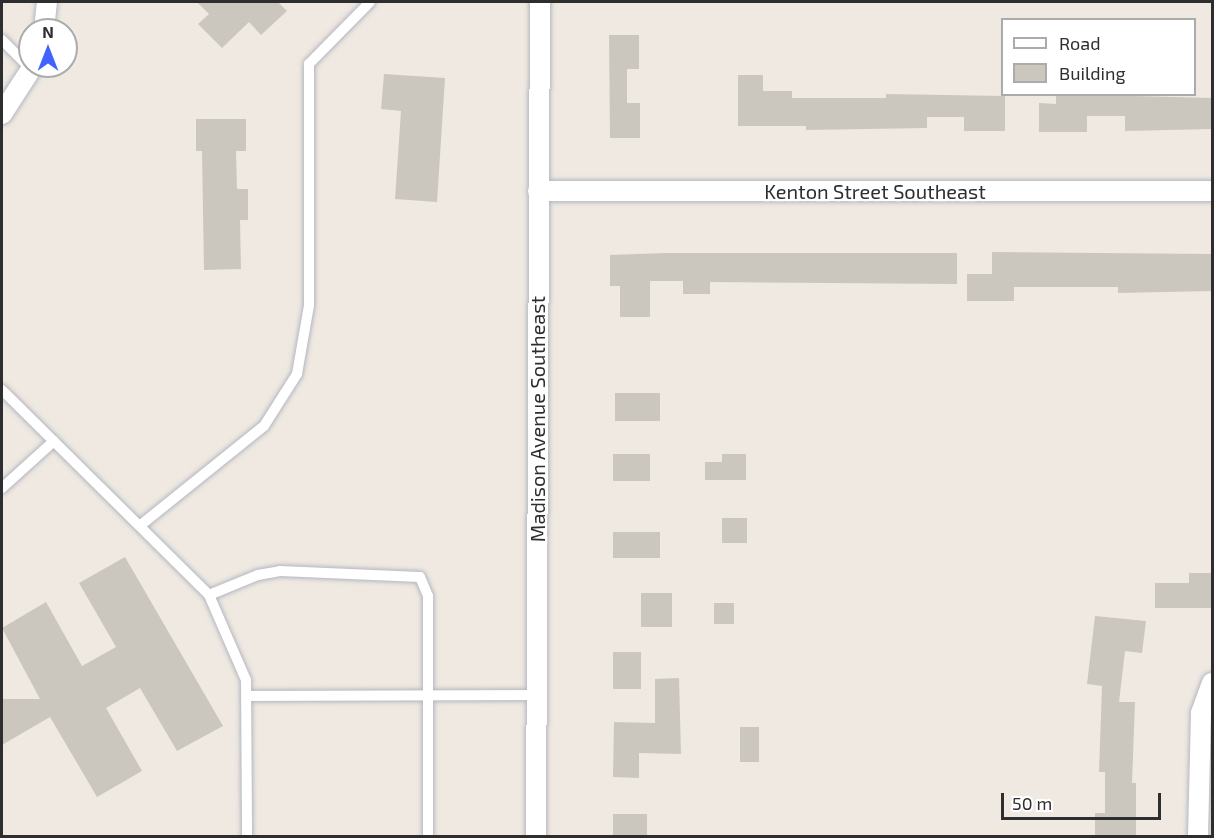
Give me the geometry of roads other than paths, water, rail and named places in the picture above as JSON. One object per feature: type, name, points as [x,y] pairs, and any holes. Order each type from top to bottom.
[{"type":"street","points":[[45,18],[47,2]]},
{"type":"street","name":"Madison Avenue Southeast","points":[[536,837],[540,2]]},
{"type":"street","points":[[2,114],[25,78]]},
{"type":"street","name":"Kenton Street Southeast","points":[[538,191],[1212,191]]},
{"type":"street","points":[[1198,837],[1201,713],[1212,682]]},
{"type":"lane","points":[[142,524],[264,426],[297,374],[309,305],[309,64],[370,2]]},
{"type":"lane","points":[[2,40],[18,55]]},
{"type":"lane","points":[[2,390],[142,524],[209,595],[242,666],[247,696],[247,837]]},
{"type":"lane","points":[[3,484],[54,441]]},
{"type":"lane","points":[[209,595],[269,572],[415,574],[425,583],[428,596],[428,837]]},
{"type":"lane","points":[[247,696],[536,695]]}]
